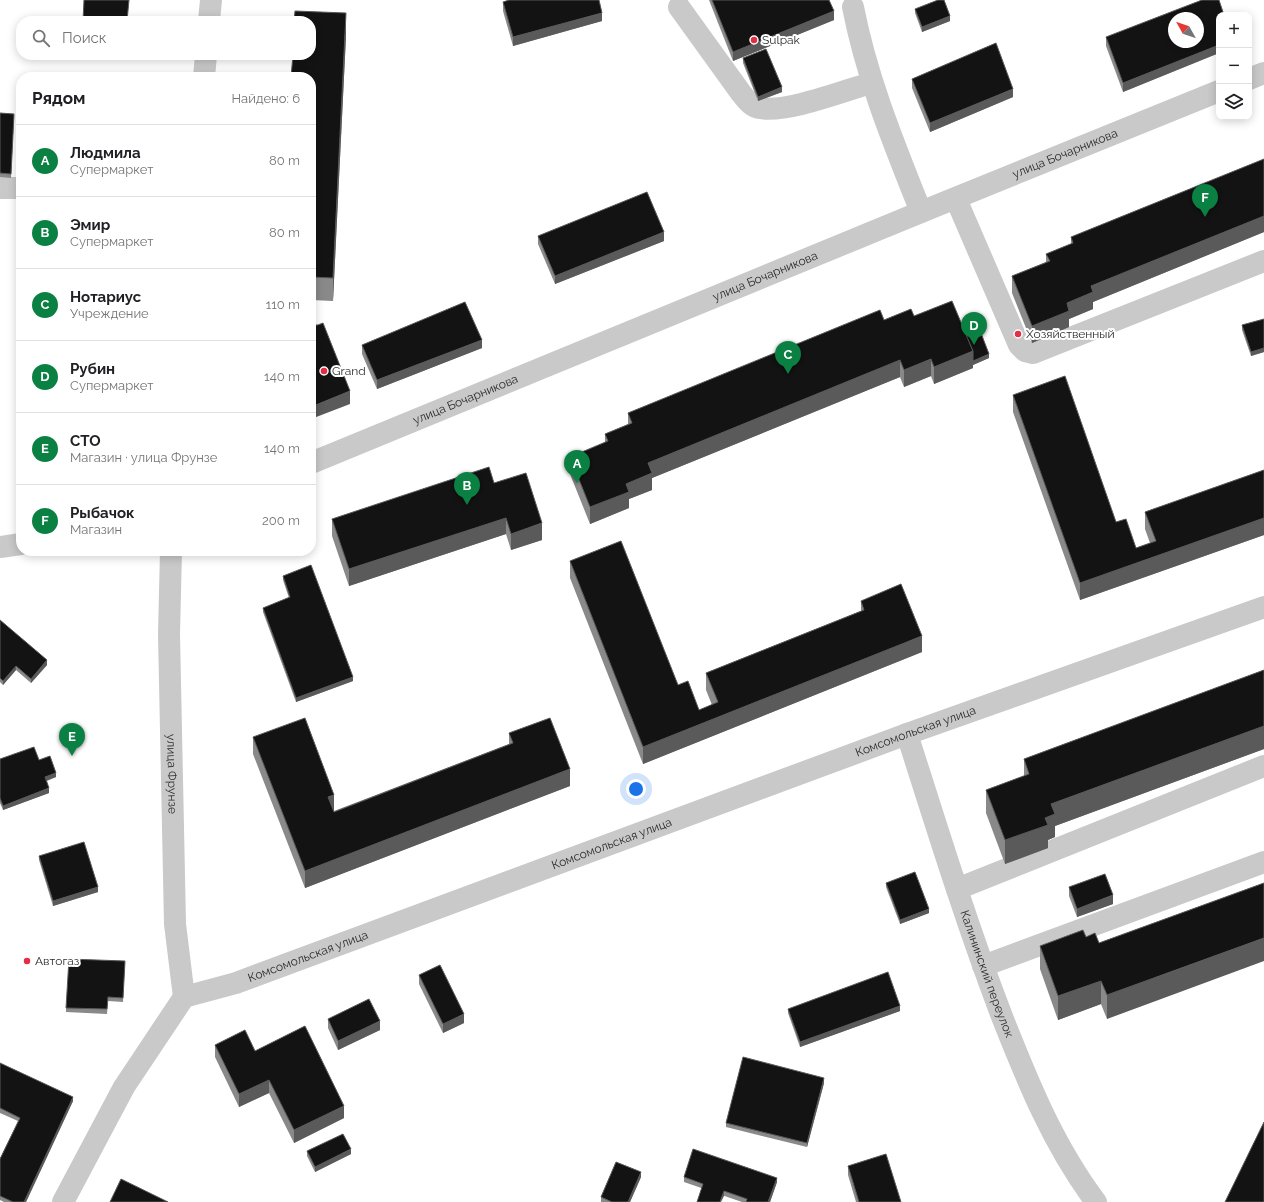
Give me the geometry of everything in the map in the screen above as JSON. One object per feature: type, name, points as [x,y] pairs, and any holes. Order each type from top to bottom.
[{"type":"street","points":[[209,16],[211,0]]},
{"type":"street","points":[[679,7],[740,93],[749,104],[758,108],[800,104],[871,83]]},
{"type":"street","points":[[853,7],[860,42],[871,83],[921,212]]},
{"type":"street","points":[[204,72],[206,60]]},
{"type":"street","points":[[1252,78],[1264,73]]},
{"type":"street","name":"улица Бочарникова","points":[[316,461],[1216,92]]},
{"type":"street","points":[[0,188],[16,188]]},
{"type":"street","points":[[956,199],[1019,344],[1025,351],[1033,353],[1264,262]]},
{"type":"street","points":[[0,547],[16,545]]},
{"type":"street","name":"улица Фрунзе","points":[[171,556],[169,634],[175,924],[184,997]]},
{"type":"street","name":"Комсомольская улица","points":[[184,997],[236,983],[907,734],[1264,607]]},
{"type":"street","name":"Калининский переулок","points":[[907,734],[983,966],[1024,1074],[1046,1122],[1082,1184],[1096,1202]]},
{"type":"street","points":[[957,889],[1264,766]]},
{"type":"street","points":[[983,966],[1264,862]]},
{"type":"street","points":[[63,1202],[124,1086],[184,997]]},
{"type":"building","points":[[84,0],[129,0],[127,16],[83,16]]},
{"type":"building","points":[[509,0],[599,0],[602,13],[513,37],[503,2]]},
{"type":"building","name":"Sulpak","points":[[712,0],[829,0],[834,11],[733,52]]},
{"type":"building","points":[[938,0],[944,0],[950,16],[922,27],[915,9]]},
{"type":"building","points":[[1202,0],[1219,0],[1223,12],[1216,12],[1216,46],[1123,83],[1106,37],[1168,13],[1168,48],[1204,48],[1204,12],[1171,12]]},
{"type":"building","points":[[295,11],[346,13],[333,278],[316,277],[316,72],[291,72],[293,60],[316,60],[316,16],[294,16]]},
{"type":"building","points":[[996,43],[1013,89],[930,123],[912,79]]},
{"type":"building","points":[[766,49],[782,87],[758,97],[743,58]]},
{"type":"building","points":[[0,113],[14,114],[11,174],[0,173]]},
{"type":"building","points":[[1264,159],[1264,216],[1091,286],[1093,292],[1067,303],[1069,311],[1032,326],[1012,276],[1050,261],[1046,254],[1073,243],[1071,237]]},
{"type":"building","points":[[647,192],[664,232],[555,276],[538,236]]},
{"type":"building","points":[[952,301],[973,351],[934,367],[931,359],[904,370],[900,360],[648,463],[652,473],[626,484],[629,492],[590,507],[570,457],[608,441],[605,434],[632,423],[628,413],[880,310],[884,320],[911,309],[914,316]]},
{"type":"building","points":[[465,302],[482,340],[377,380],[362,345]]},
{"type":"building","points":[[1264,319],[1264,348],[1251,352],[1242,325]]},
{"type":"building","points":[[976,320],[989,354],[973,361],[973,351],[962,325]]},
{"type":"building","name":"Grand","points":[[323,323],[350,391],[316,405],[316,325]]},
{"type":"building","points":[[1065,376],[1116,522],[1126,519],[1136,548],[1156,541],[1145,512],[1264,470],[1264,518],[1080,583],[1013,395]]},
{"type":"building","points":[[489,467],[494,483],[526,473],[542,523],[511,534],[506,518],[349,569],[332,519]]},
{"type":"building","points":[[621,541],[678,685],[688,681],[699,710],[718,702],[706,673],[864,610],[861,601],[901,584],[922,636],[643,747],[570,561]]},
{"type":"building","points":[[311,565],[353,677],[296,698],[263,608],[290,597],[283,576]]},
{"type":"building","points":[[0,620],[47,660],[31,679],[16,666],[3,681],[0,678]]},
{"type":"building","points":[[1264,670],[1264,726],[1051,804],[1055,814],[1045,818],[1048,825],[1005,840],[986,790],[1029,774],[1024,759]]},
{"type":"building","points":[[305,718],[334,795],[328,797],[334,812],[513,743],[509,733],[550,718],[570,769],[305,871],[253,737]]},
{"type":"building","points":[[34,747],[39,760],[50,756],[56,773],[45,777],[49,788],[3,806],[0,798],[0,759]]},
{"type":"building","points":[[84,842],[98,887],[53,901],[39,856]]},
{"type":"building","points":[[915,872],[929,909],[900,920],[886,883]]},
{"type":"building","points":[[1105,874],[1113,895],[1077,909],[1069,887]]},
{"type":"building","points":[[1264,883],[1264,938],[1107,995],[1101,981],[1058,996],[1040,946],[1083,930],[1086,937],[1095,933],[1099,943]]},
{"type":"building","points":[[69,959],[125,961],[123,998],[108,997],[107,1009],[66,1008]]},
{"type":"building","points":[[440,965],[464,1014],[443,1024],[419,975]]},
{"type":"building","points":[[888,972],[900,1006],[800,1042],[788,1009]]},
{"type":"building","points":[[369,999],[380,1021],[338,1041],[328,1019]]},
{"type":"building","points":[[305,1026],[344,1106],[294,1130],[269,1080],[239,1094],[215,1045],[245,1030],[255,1051]]},
{"type":"building","points":[[743,1057],[824,1078],[807,1143],[726,1123]]},
{"type":"building","points":[[0,1063],[73,1097],[24,1202],[13,1202],[0,1196],[0,1159],[20,1118],[0,1108]]},
{"type":"building","points":[[1264,1122],[1264,1202],[1225,1202]]},
{"type":"building","points":[[343,1134],[351,1149],[315,1167],[307,1151]]},
{"type":"building","points":[[693,1149],[777,1178],[768,1202],[746,1202],[747,1199],[724,1191],[720,1202],[697,1202],[703,1184],[684,1177]]},
{"type":"building","points":[[886,1154],[901,1202],[859,1202],[848,1166]]},
{"type":"building","points":[[616,1162],[641,1172],[628,1202],[612,1202],[601,1197]]},
{"type":"building","points":[[121,1179],[168,1202],[110,1202]]},
{"type":"place","name":"Sulpak","points":[[754,40]]},
{"type":"place","name":"Рыбачок","points":[[1205,217]]},
{"type":"place","name":"Хозяйственный","points":[[1018,334]]},
{"type":"place","name":"Рубин","points":[[974,345]]},
{"type":"place","name":"Grand","points":[[324,371]]},
{"type":"place","name":"Нотариус","points":[[788,374]]},
{"type":"place","name":"Людмила","points":[[577,483]]},
{"type":"place","name":"Эмир","points":[[467,505]]},
{"type":"place","name":"СТО","points":[[72,756]]},
{"type":"place","name":"Автогаз","points":[[27,961]]}]
